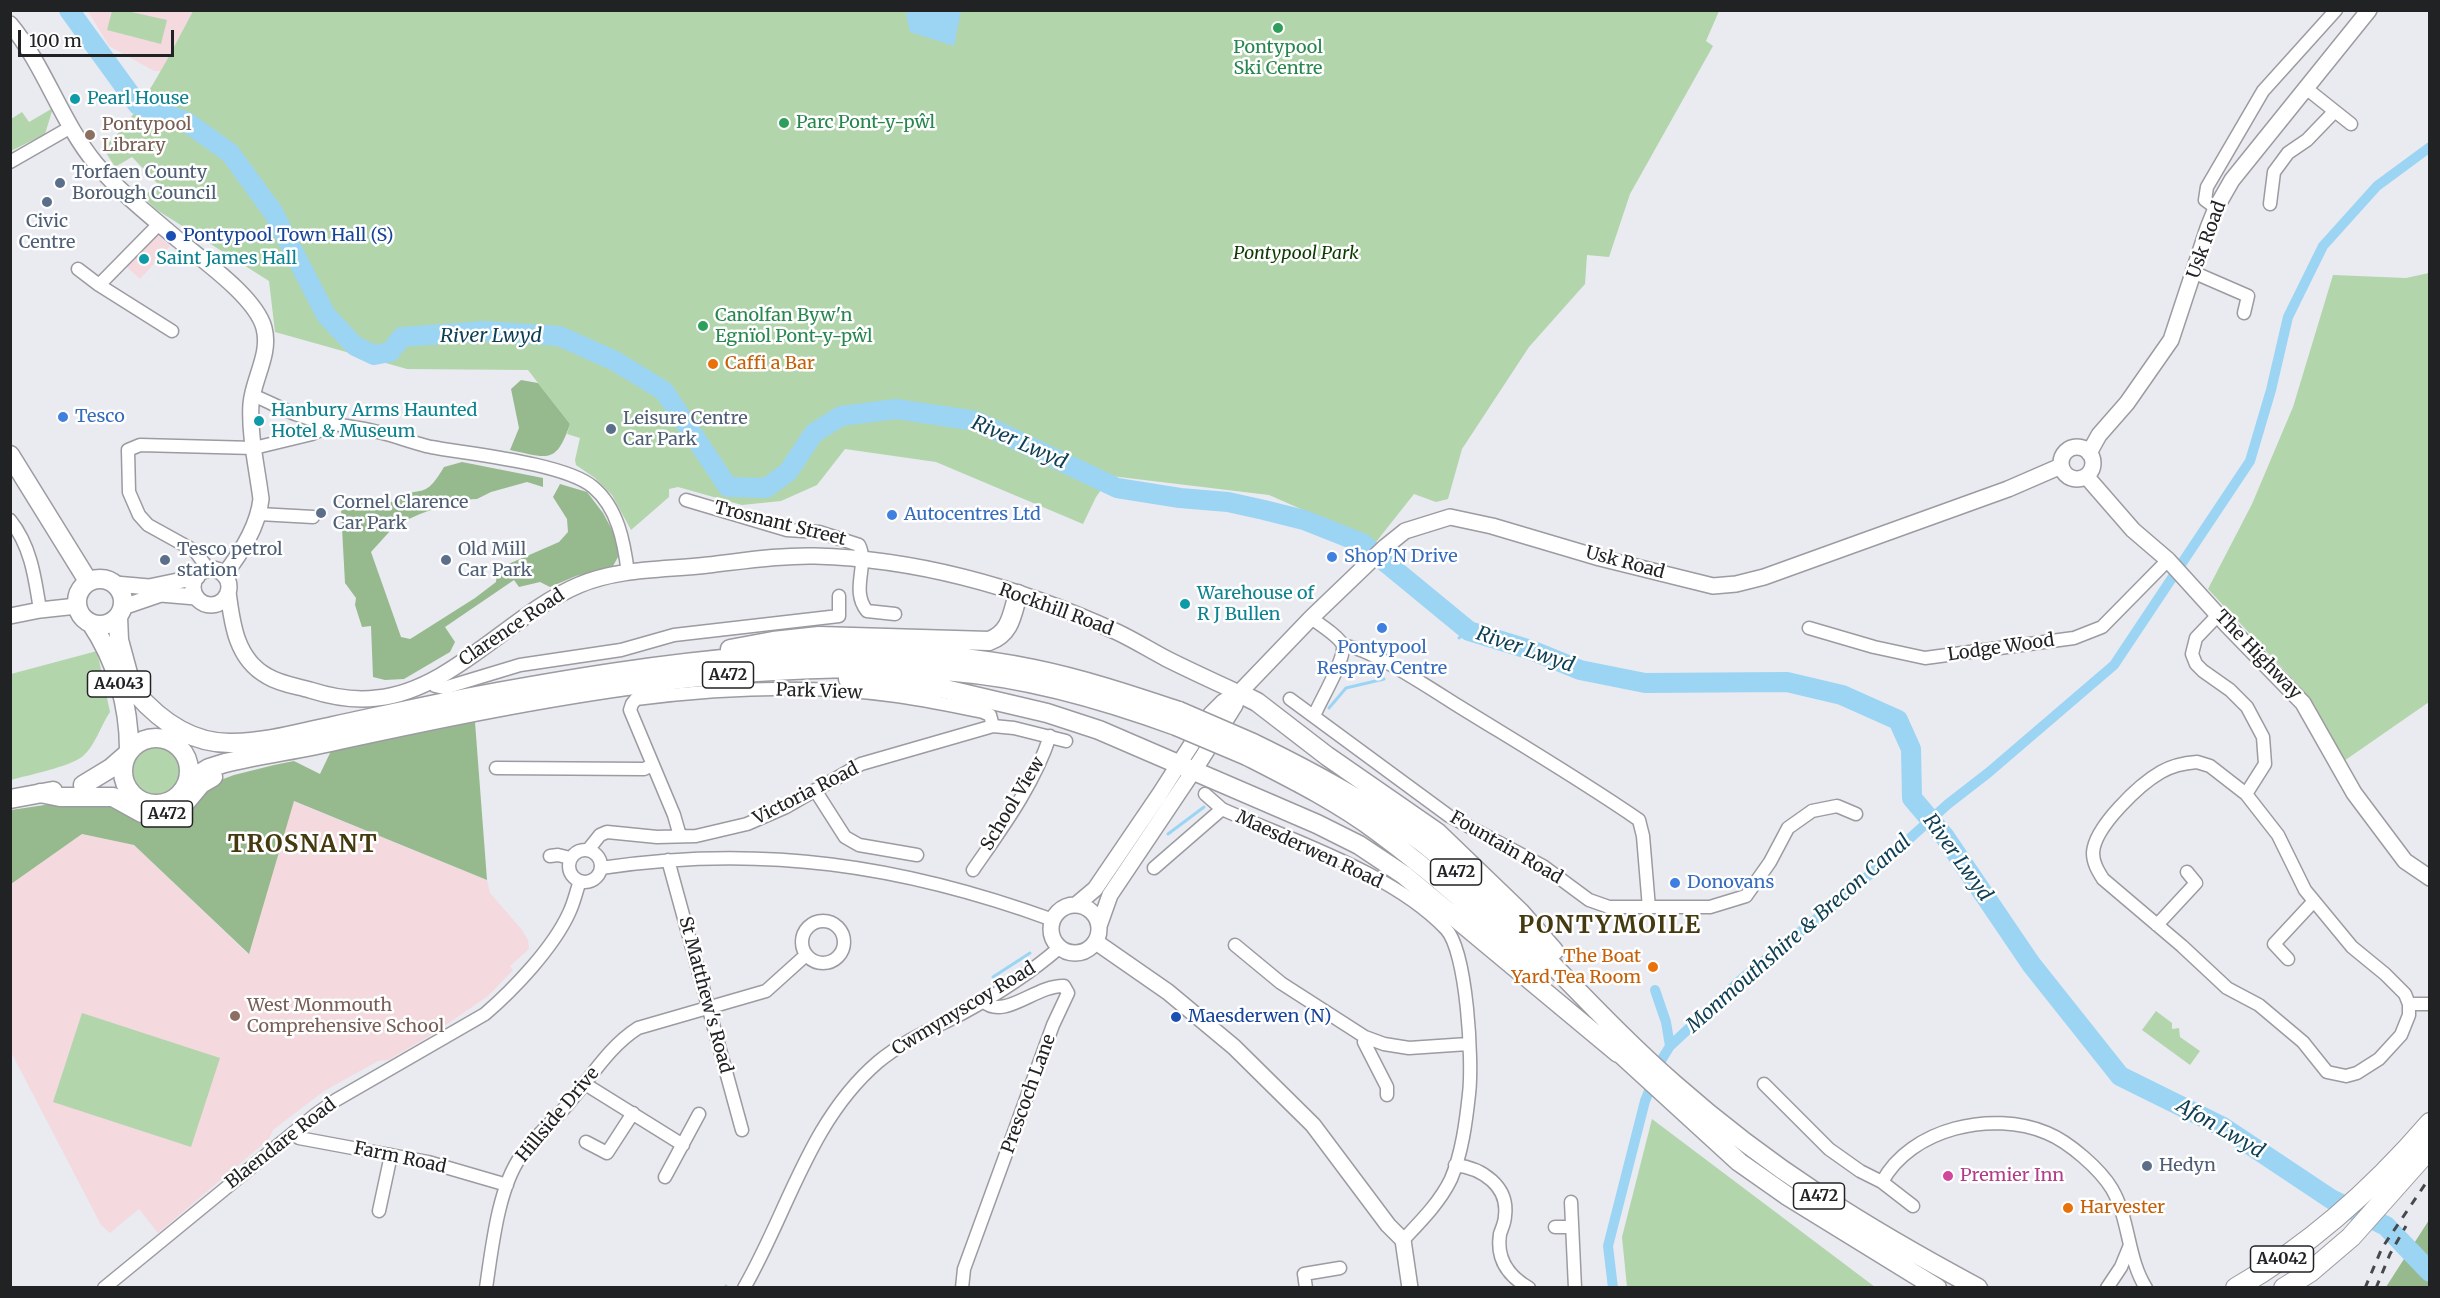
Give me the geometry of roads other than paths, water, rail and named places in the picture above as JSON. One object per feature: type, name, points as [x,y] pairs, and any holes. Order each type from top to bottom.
[{"type":"highway","name":"A4042","points":[[2284,1287],[2317,1266],[2351,1237],[2393,1165],[2430,1123]]},
{"type":"highway","name":"A4042","points":[[2236,1287],[2260,1274],[2374,1197],[2430,1148]]},
{"type":"main road","points":[[10,454],[88,581]]},
{"type":"main road","points":[[102,578],[115,584],[122,595],[121,612],[105,625],[91,623],[81,617],[77,606],[78,592],[88,581],[102,578]]},
{"type":"main road","points":[[695,663],[722,651],[773,641],[819,636],[989,641],[1002,635],[1007,629],[1018,594]]},
{"type":"main road","name":"A4043","points":[[121,612],[119,640],[135,692],[146,717],[166,739]]},
{"type":"main road","name":"A4043","points":[[91,623],[110,656],[120,688],[128,719],[128,752]]},
{"type":"main road","name":"A472","points":[[188,781],[217,765],[261,755],[276,746],[487,694],[695,663],[768,656],[849,653],[940,656],[1032,668],[1069,677],[1250,750],[1303,767],[1386,819],[1443,860],[1589,1002],[1623,1047]]},
{"type":"main road","name":"A472","points":[[166,739],[204,750],[220,752],[276,746],[519,704],[683,680],[762,672],[890,668],[956,672],[1024,682],[1177,719]]},
{"type":"main road","points":[[762,672],[935,688],[998,700],[1047,713],[1099,730],[1317,824],[1359,845],[1404,875],[1623,1047]]},
{"type":"main road","points":[[135,692],[161,718],[194,737],[214,742],[276,746]]},
{"type":"main road","points":[[1239,693],[1257,702],[1327,756],[1438,832],[1520,912],[1565,964],[1589,1002]]},
{"type":"main road","points":[[166,739],[186,762],[188,781],[180,794],[161,804],[145,802],[136,797],[128,790],[123,772],[128,752],[140,740],[166,739]]},
{"type":"main road","name":"A472","points":[[40,793],[60,797],[105,796],[119,799],[142,813],[168,814],[186,803],[205,781],[264,761],[276,746]]},
{"type":"main road","name":"A472","points":[[1250,750],[1378,832],[1494,927],[1668,1089],[1739,1162],[1767,1182],[1937,1287]]},
{"type":"main road","name":"A472","points":[[83,785],[111,768],[128,752]]},
{"type":"main road","name":"A472","points":[[10,800],[83,785],[108,785],[128,790]]},
{"type":"main road","name":"A472","points":[[1668,1089],[1807,1189],[1881,1235],[1978,1287]]},
{"type":"street","points":[[2216,208],[2205,200],[2207,187],[2263,91],[2336,10]]},
{"type":"street","name":"Usk Road","points":[[2089,453],[2099,435],[2127,403],[2171,340],[2216,208],[2232,180],[2369,10]]},
{"type":"street","points":[[10,24],[22,40],[71,127],[96,164],[159,224],[249,301],[265,330],[265,348],[252,395],[251,410],[255,448],[261,499],[259,514],[243,547],[209,573],[193,587],[200,601],[210,605],[221,602],[228,592],[228,583],[209,573],[195,551],[148,525],[134,505],[129,492],[126,456],[131,448],[140,445],[255,448],[312,434],[323,429],[327,421]]},
{"type":"street","points":[[2307,89],[2351,124]]},
{"type":"street","points":[[2270,204],[2274,172],[2288,153],[2307,140],[2334,112]]},
{"type":"street","points":[[10,162],[71,127]]},
{"type":"street","points":[[99,285],[159,224]]},
{"type":"street","points":[[78,268],[99,285],[172,331]]},
{"type":"street","points":[[2195,273],[2248,296],[2244,313]]},
{"type":"street","points":[[252,395],[299,416],[376,431],[430,447],[451,449],[553,470],[579,478],[593,487],[606,501],[615,517],[624,544],[628,573]]},
{"type":"street","name":"Usk Road","points":[[1185,769],[1235,705],[1239,693],[1311,618],[1385,547],[1405,531],[1450,517],[1549,541],[1648,571],[1713,586],[1736,584],[1764,577],[2008,489],[2061,466],[2061,460],[2067,450],[2079,447],[2089,453],[2093,461],[2092,470],[2086,476]]},
{"type":"street","points":[[2061,466],[2063,472],[2074,479],[2086,476]]},
{"type":"street","name":"The Highway","points":[[2086,476],[2133,530],[2168,560],[2303,703],[2354,793],[2405,861],[2430,878]]},
{"type":"street","name":"Trosnant Street","points":[[686,500],[787,530],[819,532],[860,545],[862,559]]},
{"type":"street","points":[[259,514],[313,517]]},
{"type":"street","points":[[10,520],[19,530],[27,549],[40,610]]},
{"type":"street","name":"Clarence Road","points":[[228,592],[232,627],[240,647],[259,671],[279,681],[333,697],[364,699],[391,696],[431,680],[481,649],[529,613],[607,574],[759,559],[812,556],[862,559]]},
{"type":"street","points":[[862,559],[859,578],[861,604],[867,611],[895,614]]},
{"type":"street","name":"Rockhill Road","points":[[862,559],[931,569],[1018,594],[1113,630],[1239,693]]},
{"type":"street","name":"Lodge Wood","points":[[1809,628],[1874,647],[1925,658],[2074,638],[2102,627],[2168,560]]},
{"type":"street","points":[[115,584],[149,587],[209,573]]},
{"type":"street","points":[[121,612],[161,594],[196,597]]},
{"type":"street","points":[[431,680],[435,686],[444,688],[520,664],[621,650],[674,635],[839,616],[839,596]]},
{"type":"street","name":"Clarence Road","points":[[210,605],[232,627]]},
{"type":"street","points":[[10,616],[77,606]]},
{"type":"street","points":[[2218,614],[2196,638],[2192,654],[2196,664],[2203,671],[2230,690],[2247,707],[2263,737],[2265,764],[2246,794]]},
{"type":"street","points":[[1311,618],[1339,639],[1343,646],[1341,658],[1314,716]]},
{"type":"street","points":[[1343,646],[1357,648],[1407,674],[1639,820],[1643,836],[1649,908]]},
{"type":"street","name":"Park View","points":[[680,836],[680,830],[630,710],[636,699],[688,692],[836,690],[898,696],[983,712],[990,715],[993,726]]},
{"type":"street","name":"Fountain Road","points":[[1290,699],[1449,816],[1543,866],[1589,900],[1609,907],[1710,907],[1746,896],[1770,862],[1788,828],[1812,811],[1837,806],[1856,814]]},
{"type":"street","points":[[993,726],[1014,728],[1066,741]]},
{"type":"street","name":"Victoria Road","points":[[588,850],[600,835],[607,832],[657,837],[680,836],[718,831],[761,820],[861,764],[993,726]]},
{"type":"street","name":"School View","points":[[973,870],[1023,793],[1044,754],[1050,736]]},
{"type":"street","points":[[2197,762],[2210,766],[2246,794],[2278,835],[2305,890],[2352,947],[2405,994],[2409,1004],[2409,1014],[2401,1035],[2379,1059],[2357,1073],[2346,1076],[2327,1072],[2303,1042],[2259,1005],[2227,988],[2103,879],[2095,865],[2093,852],[2096,841],[2109,820],[2141,786],[2160,772],[2181,763],[2197,762]]},
{"type":"street","points":[[496,768],[644,769],[654,765]]},
{"type":"street","points":[[1185,769],[1110,895],[1095,942],[1089,950],[1081,953],[1066,952],[1059,948],[1052,937],[1053,920],[1063,908],[1076,905],[1095,889],[1185,769]]},
{"type":"street","points":[[815,790],[845,837],[851,842],[917,855]]},
{"type":"street","name":"Maesderwen Road","points":[[1204,794],[1222,809],[1358,868],[1411,900],[1448,931],[1460,957],[1468,1044],[1469,1092],[1455,1165],[1445,1189],[1426,1215],[1403,1240]]},
{"type":"street","name":"Maesderwen Road","points":[[1154,868],[1163,855],[1222,809]]},
{"type":"street","points":[[588,850],[598,856],[601,867],[594,880],[575,879],[569,869],[570,858],[578,851],[588,850]]},
{"type":"street","points":[[550,856],[570,858]]},
{"type":"street","points":[[601,867],[727,857],[783,858],[902,875],[959,889],[1053,920]]},
{"type":"street","name":"St Matthew's Road","points":[[668,860],[742,1130]]},
{"type":"street","points":[[2157,925],[2196,883],[2187,872]]},
{"type":"street","name":"Blaendare Road","points":[[104,1287],[293,1133],[336,1101],[447,1037],[484,1014],[505,997],[560,928],[569,913],[580,881]]},
{"type":"street","points":[[2289,959],[2274,944],[2314,901]]},
{"type":"street","points":[[1076,905],[1088,909],[1099,926]]},
{"type":"street","points":[[1095,942],[1168,992],[1242,1055],[1312,1125],[1388,1225],[1403,1240],[1410,1287]]},
{"type":"street","points":[[1235,945],[1281,983],[1365,1037],[1384,1044],[1409,1048],[1468,1044]]},
{"type":"street","name":"Cwmynyscoy Road","points":[[744,1287],[771,1236],[821,1129],[842,1100],[877,1063],[898,1047],[983,1001],[1033,970],[1059,948]]},
{"type":"street","name":"Hillside Drive","points":[[486,1287],[507,1185],[519,1158],[532,1141],[567,1106],[609,1051],[638,1028],[769,990],[806,955]]},
{"type":"street","name":"Prescoch Lane","points":[[962,1287],[964,1269],[1049,1035],[1068,993],[1064,986],[1051,986],[1002,1009],[990,1007],[983,1001]]},
{"type":"street","points":[[2409,1004],[2430,1004]]},
{"type":"street","points":[[1365,1037],[1364,1042],[1387,1087],[1387,1095]]},
{"type":"street","points":[[585,1083],[682,1144]]},
{"type":"street","points":[[1764,1084],[1829,1149],[1851,1166],[1882,1182],[1913,1206]]},
{"type":"street","points":[[586,1142],[607,1154],[633,1113]]},
{"type":"street","points":[[665,1177],[699,1114]]},
{"type":"street","points":[[1882,1182],[1889,1169],[1907,1153],[1929,1138],[1949,1131],[1983,1123],[2036,1129],[2049,1133],[2099,1173],[2112,1188],[2122,1210],[2134,1263],[2146,1287]]},
{"type":"street","name":"Farm Road","points":[[293,1133],[299,1138],[428,1162],[507,1185]]},
{"type":"street","points":[[379,1211],[391,1155]]},
{"type":"street","points":[[1455,1165],[1484,1173],[1497,1185],[1503,1195],[1506,1215],[1501,1233],[1502,1259],[1512,1277],[1529,1287]]},
{"type":"street","points":[[1571,1202],[1575,1287]]},
{"type":"street","points":[[1555,1227],[1572,1227]]},
{"type":"street","points":[[2107,1287],[2121,1267],[2131,1244]]},
{"type":"street","points":[[1306,1287],[1304,1274],[1340,1268]]},
{"type":"water","points":[[908,11],[961,11],[954,46],[910,32],[906,15]]},
{"type":"waterway","name":"River Lwyd","points":[[69,10],[138,105],[185,121],[230,153],[273,212],[326,315],[355,346],[374,355],[390,352],[402,337],[484,331],[559,336],[615,361],[664,391],[728,487],[766,488],[788,472],[814,433],[841,416],[896,409],[976,421],[1117,488],[1180,498],[1228,502],[1264,510],[1304,520],[1362,543],[1469,631],[1531,650],[1580,670],[1645,683],[1787,682],[1842,695],[1898,720],[1911,749],[1912,798],[1945,837],[2031,964],[2120,1076],[2223,1127],[2331,1199],[2386,1226],[2430,1272]]},
{"type":"waterway","name":"Monmouthshire & Brecon Canal","points":[[1613,1288],[1608,1246],[1645,1101],[1662,1059],[1670,1046],[1745,976],[1850,892],[1948,804],[1988,773],[2114,665],[2250,461],[2271,390],[2288,317],[2323,246],[2377,186],[2430,147]]},
{"type":"waterway","points":[[1459,638],[1469,631]]},
{"type":"waterway","points":[[1329,708],[1346,688],[1384,679]]},
{"type":"waterway","points":[[1168,834],[1204,807]]},
{"type":"waterway","points":[[993,977],[1030,953]]},
{"type":"waterway","points":[[1655,990],[1666,1022],[1670,1046]]},
{"type":"railway","points":[[2365,1288],[2382,1248],[2430,1177]]},
{"type":"railway","points":[[2376,1288],[2390,1254],[2406,1226]]},
{"type":"place","name":"Pontypool Ski Centre","points":[[1278,28]]},
{"type":"place","name":"Pearl House","points":[[75,99]]},
{"type":"place","name":"Parc Pont-y-pŵl","points":[[784,123]]},
{"type":"place","name":"Pontypool Library","points":[[90,135]]},
{"type":"place","name":"Torfaen County Borough Council","points":[[60,183]]},
{"type":"place","name":"Civic Centre","points":[[47,202]]},
{"type":"place","name":"Pontypool Town Hall (S)","points":[[171,236]]},
{"type":"place","name":"Saint James Hall","points":[[144,259]]},
{"type":"place","name":"Canolfan Byw'n Egnïol Pont-y-pŵl","points":[[703,326]]},
{"type":"place","name":"Caffi a Bar","points":[[713,364]]},
{"type":"place","name":"Tesco","points":[[63,417]]},
{"type":"place","name":"Hanbury Arms Haunted Hotel & Museum","points":[[259,421]]},
{"type":"place","name":"Leisure Centre Car Park","points":[[611,429]]},
{"type":"place","name":"Cornel Clarence Car Park","points":[[321,513]]},
{"type":"place","name":"Autocentres Ltd","points":[[892,515]]},
{"type":"place","name":"Shop'N Drive","points":[[1332,557]]},
{"type":"place","name":"Tesco petrol station","points":[[165,560]]},
{"type":"place","name":"Old Mill Car Park","points":[[446,560]]},
{"type":"place","name":"Warehouse of R J Bullen","points":[[1185,604]]},
{"type":"place","name":"Pontypool Respray Centre","points":[[1382,628]]},
{"type":"place","name":"Donovans","points":[[1675,883]]},
{"type":"place","name":"The Boat Yard Tea Room","points":[[1653,967]]},
{"type":"place","name":"West Monmouth Comprehensive School","points":[[235,1016]]},
{"type":"place","name":"Maesderwen (N)","points":[[1176,1017]]},
{"type":"place","name":"Hedyn","points":[[2147,1166]]},
{"type":"place","name":"Premier Inn","points":[[1948,1176]]},
{"type":"place","name":"Harvester","points":[[2068,1208]]},
{"type":"district","name":"TROSNANT","points":[[303,845]]},
{"type":"district","name":"PONTYMOILE","points":[[1610,926]]},
{"type":"park label","name":"Pontypool Park","points":[[1296,254]]},
{"type":"water label","name":"Afon Lwyd","points":[[2220,1129]]}]
